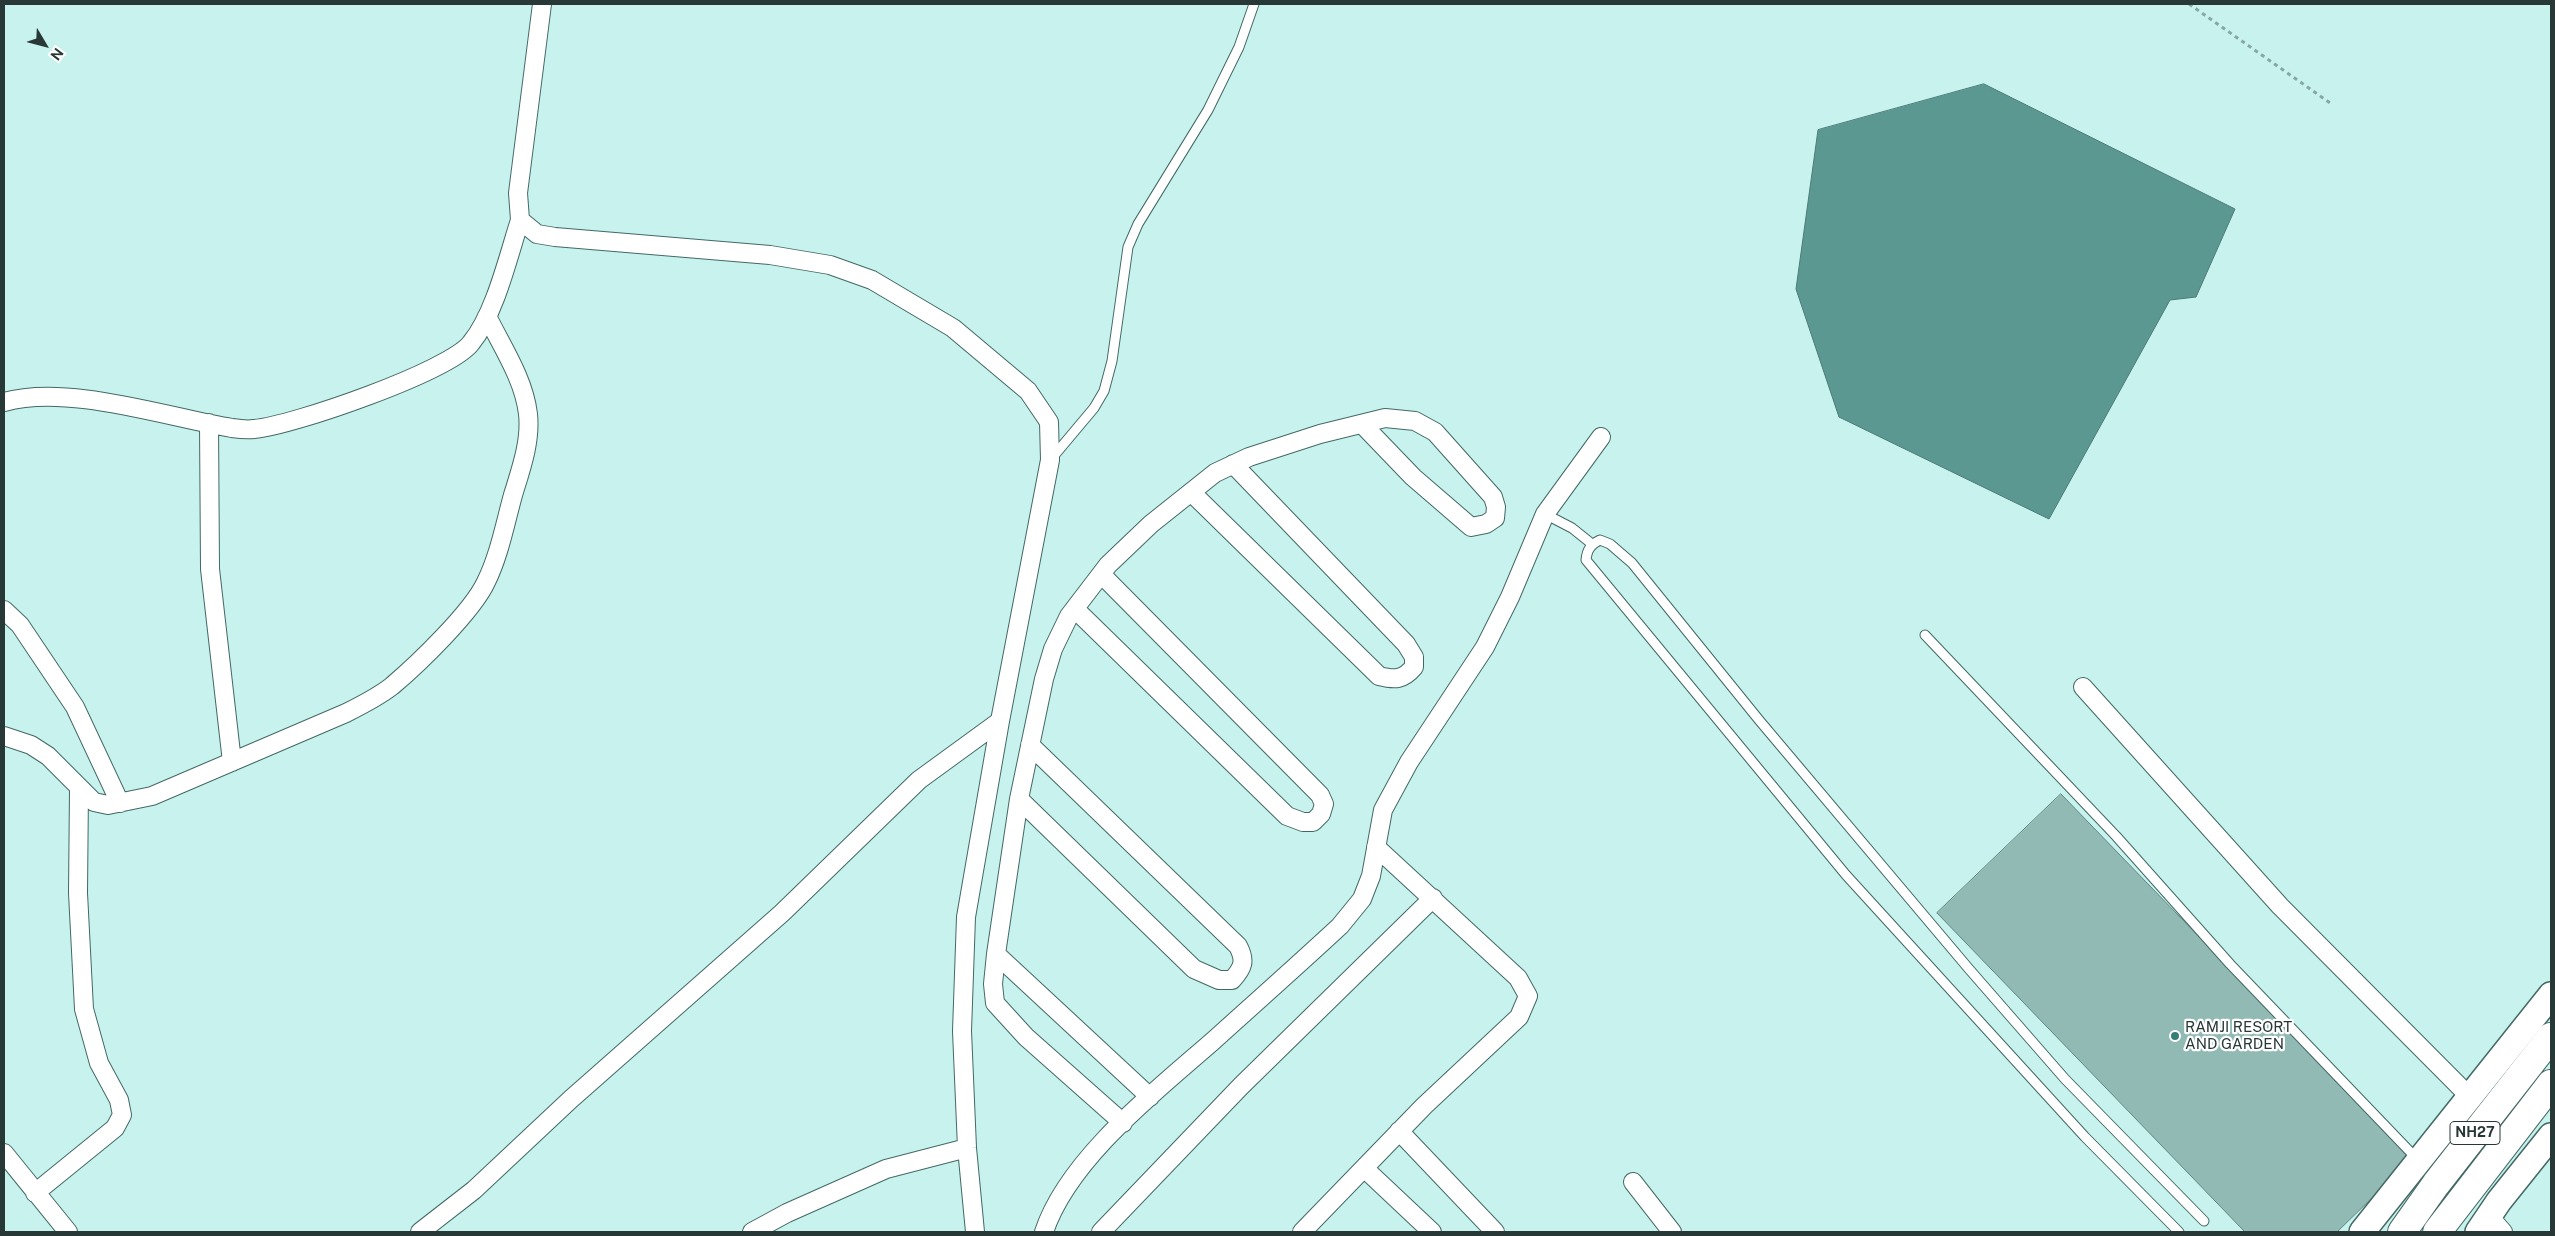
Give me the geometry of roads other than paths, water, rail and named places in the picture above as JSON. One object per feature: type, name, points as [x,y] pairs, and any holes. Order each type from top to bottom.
[{"type":"highway","name":"NH27","points":[[2402,1232],[2436,1184],[2551,1037]]},
{"type":"highway","name":"NH27","points":[[2437,1232],[2551,1084]]},
{"type":"street","points":[[4,402],[30,396],[56,397],[111,404],[233,428],[254,429],[362,398],[456,357],[471,344],[487,316],[520,220],[518,192],[542,4]]},
{"type":"street","points":[[520,220],[537,234],[770,255],[830,265],[872,280],[953,328],[1028,390],[1049,422],[1050,460],[1000,721],[966,917],[962,1032],[967,1148],[975,1232]]},
{"type":"street","points":[[4,736],[31,745],[48,756],[94,802],[108,805],[152,796],[372,700],[392,686],[472,604],[486,583],[522,467],[528,432],[528,413],[522,386],[487,316]]},
{"type":"street","points":[[1122,1123],[1026,1037],[995,1003],[993,984],[996,954],[1019,799],[1053,649],[1074,609],[1101,574],[1151,524],[1215,473],[1276,447],[1362,424],[1385,418],[1414,421],[1435,432],[1493,498],[1496,507],[1494,518],[1486,524],[1471,527],[1413,477],[1362,424]]},
{"type":"street","points":[[209,423],[210,569],[232,762]]},
{"type":"street","points":[[1044,1232],[1061,1194],[1122,1123],[1340,926],[1362,899],[1371,876],[1383,810],[1409,762],[1485,648],[1510,597],[1545,514],[1601,437]]},
{"type":"street","points":[[1191,492],[1379,676],[1395,680],[1406,676],[1414,667],[1414,657],[1406,644],[1233,464]]},
{"type":"street","points":[[1074,609],[1287,816],[1303,822],[1313,822],[1322,814],[1324,804],[1320,795],[1101,574]]},
{"type":"street","points":[[4,610],[20,625],[75,707],[120,803]]},
{"type":"street","points":[[2083,688],[2280,906],[2470,1097]]},
{"type":"street","points":[[420,1232],[474,1190],[571,1098],[782,913],[919,780],[1000,721]]},
{"type":"street","points":[[1019,799],[1194,969],[1219,980],[1232,980],[1242,968],[1244,957],[1238,946],[1030,744]]},
{"type":"street","points":[[36,1193],[115,1128],[122,1115],[119,1100],[99,1062],[84,1009],[78,893],[79,788]]},
{"type":"street","points":[[1302,1232],[1399,1131],[1519,1017],[1528,996],[1518,978],[1376,847]]},
{"type":"street","points":[[1101,1232],[1241,1086],[1433,898]]},
{"type":"street","points":[[996,954],[1150,1097]]},
{"type":"street","points":[[2362,1232],[2551,996]]},
{"type":"street","points":[[1399,1131],[1495,1232]]},
{"type":"street","points":[[2490,1227],[2551,1136]]},
{"type":"street","points":[[752,1232],[787,1213],[886,1169],[967,1148]]},
{"type":"street","points":[[4,1153],[68,1232]]},
{"type":"street","points":[[1364,1168],[1432,1232]]},
{"type":"street","points":[[1633,1182],[1672,1232]]},
{"type":"lane","points":[[1050,460],[1094,408],[1104,391],[1112,361],[1128,247],[1138,224],[1208,110],[1239,47],[1254,4]]},
{"type":"lane","points":[[1545,514],[1572,528],[1592,544]]},
{"type":"lane","points":[[2179,1232],[2085,1137],[1846,875],[1728,731],[1612,595],[1586,560],[1587,552],[1592,544],[1600,540],[1610,544],[1632,563],[1765,728],[1969,969],[2065,1079],[2204,1221]]},
{"type":"lane","points":[[1925,635],[2116,836],[2230,964],[2419,1161]]},
{"type":"water","points":[[1984,84],[2235,209],[2196,297],[2170,300],[2049,519],[1839,417],[1796,289],[1818,130]]},
{"type":"place","name":"RAMJI RESORT AND GARDEN","points":[[2175,1036]]}]
